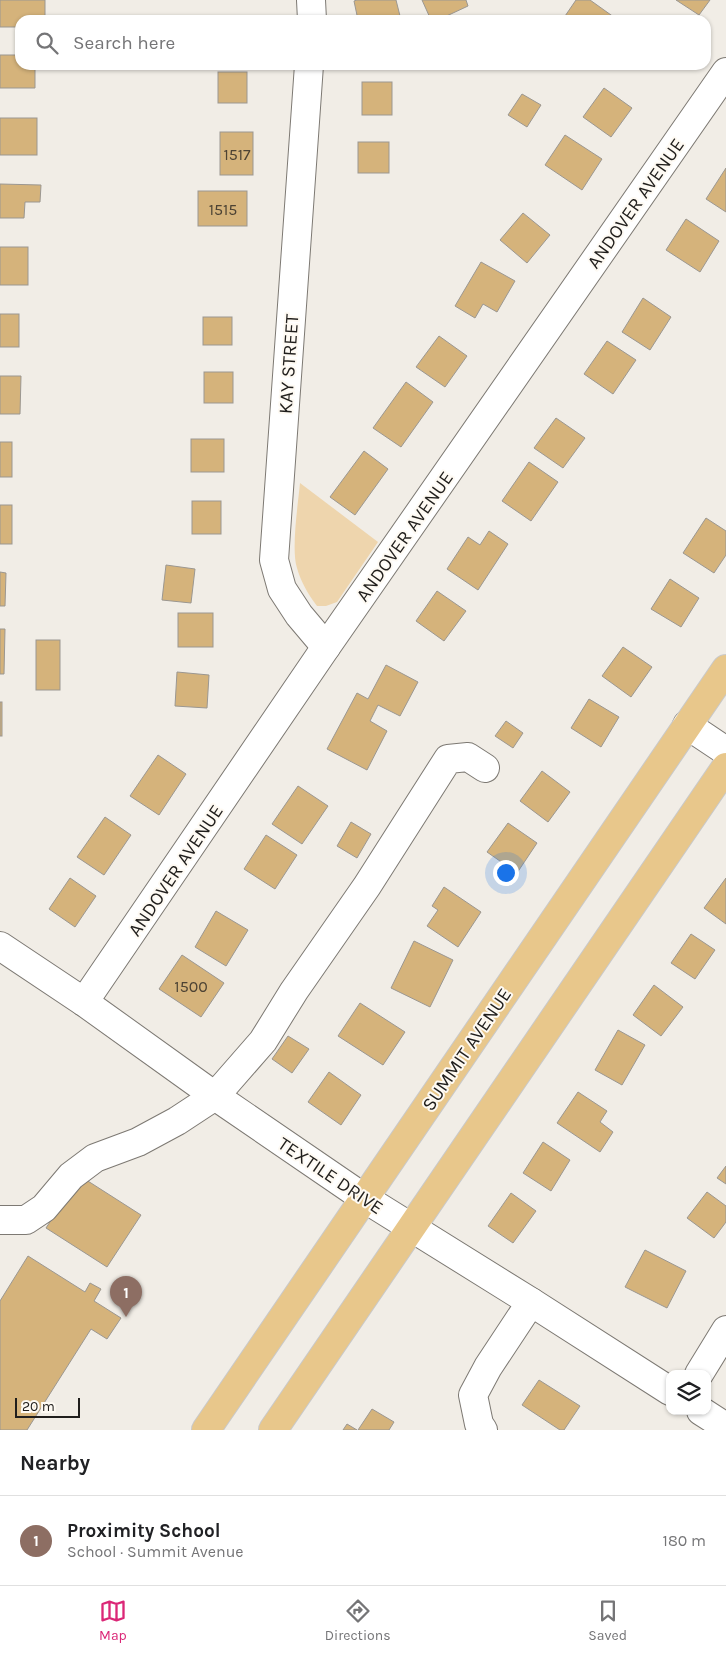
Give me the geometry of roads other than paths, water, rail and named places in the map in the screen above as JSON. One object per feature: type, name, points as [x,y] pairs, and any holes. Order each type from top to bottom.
[{"type":"main road","name":"SUMMIT AVENUE","points":[[206,1430],[726,670]]},
{"type":"main road","points":[[273,1430],[726,768]]},
{"type":"street","points":[[311,0],[312,15]]},
{"type":"street","name":"KAY STREET","points":[[309,70],[274,560],[282,588],[299,615],[326,647]]},
{"type":"street","name":"ANDOVER AVENUE","points":[[84,1002],[326,647],[726,72]]},
{"type":"street","points":[[687,726],[726,751]]},
{"type":"street","points":[[0,1220],[26,1220],[44,1208],[71,1176],[95,1158],[138,1142],[177,1121],[216,1096],[263,1041],[298,984],[367,886],[448,759],[468,757],[486,768]]},
{"type":"street","name":"TEXTILE DRIVE","points":[[0,946],[84,1002],[364,1198],[666,1388]]},
{"type":"street","points":[[483,1430],[479,1424],[473,1395],[488,1367],[531,1302]]},
{"type":"street","points":[[701,1370],[726,1330]]},
{"type":"street","points":[[707,1415],[726,1427]]},
{"type":"place","name":"Proximity School","points":[[126,1317]]}]
